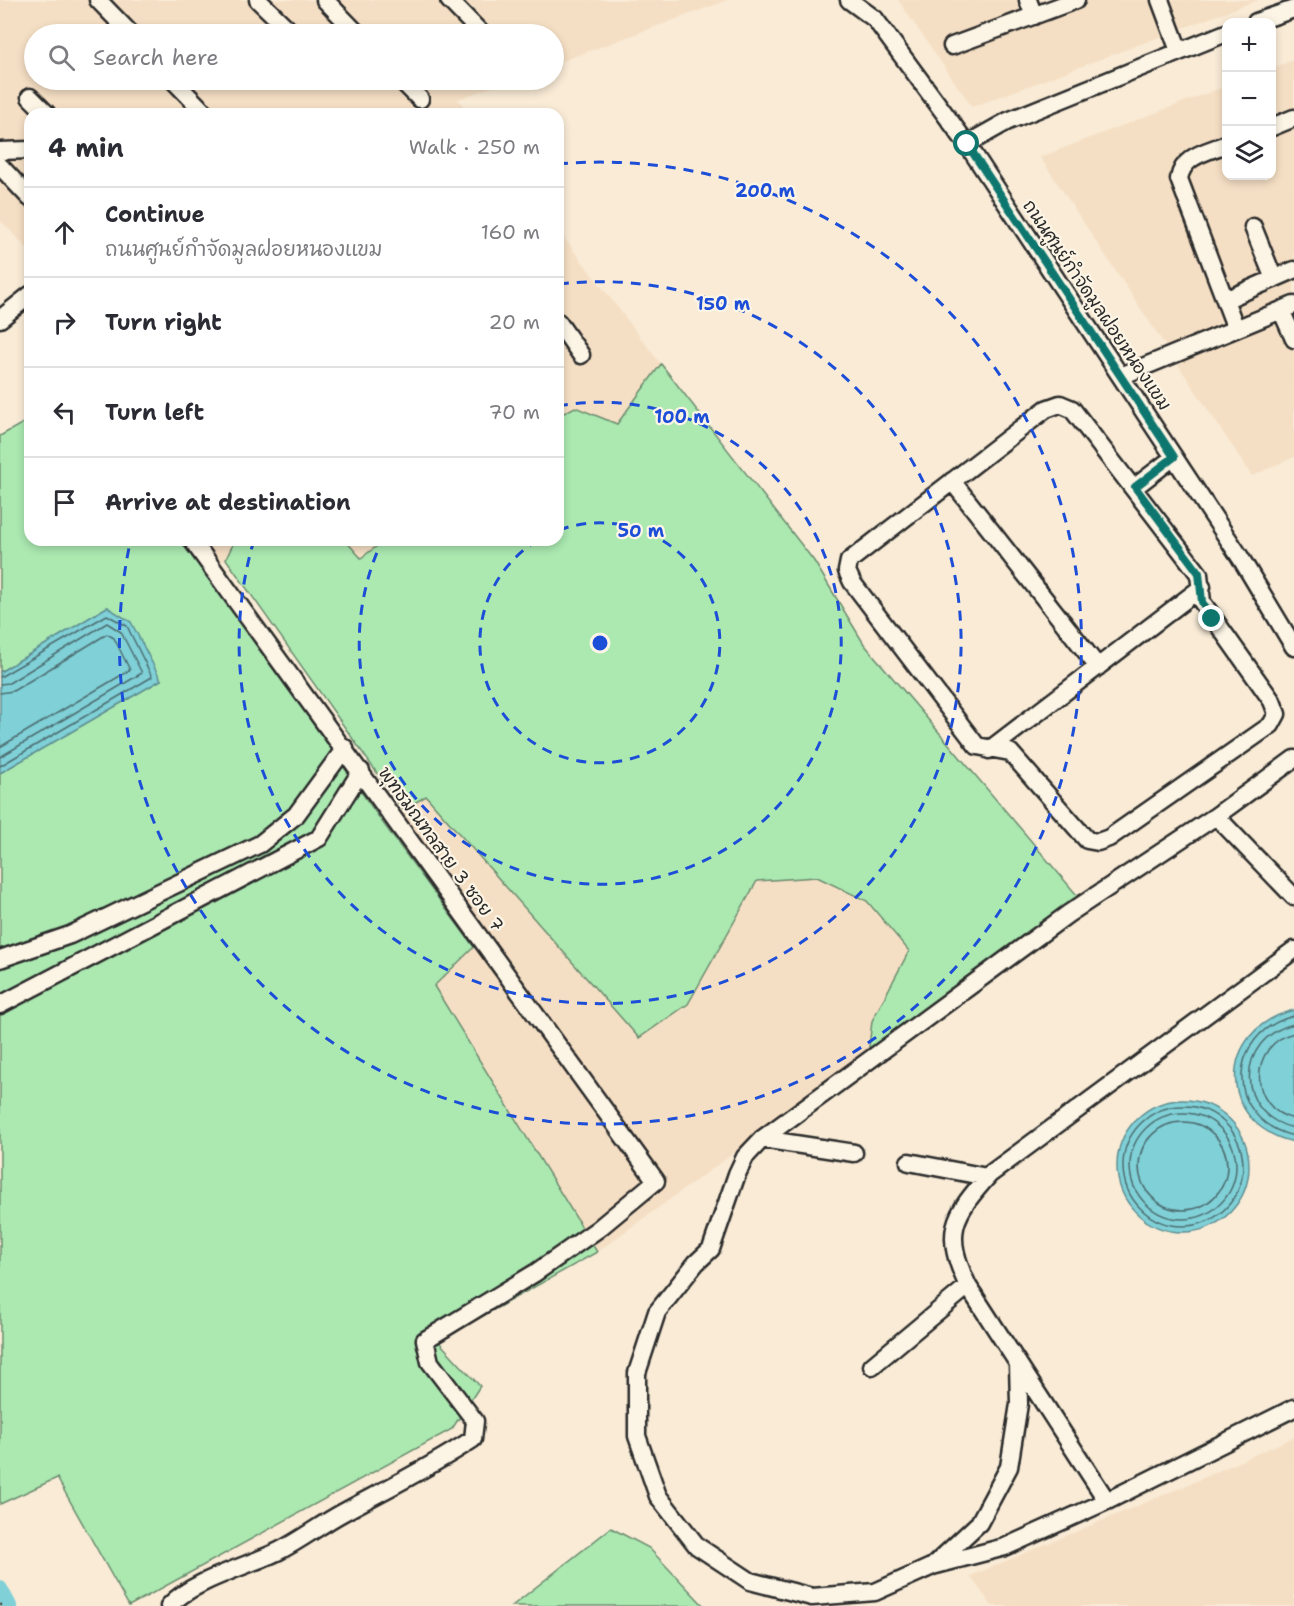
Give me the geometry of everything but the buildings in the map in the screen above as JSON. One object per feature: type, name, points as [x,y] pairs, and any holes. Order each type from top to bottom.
[{"type":"street","points":[[98,0],[121,24]]},
{"type":"street","points":[[258,0],[283,24]]},
{"type":"street","points":[[325,0],[345,24]]},
{"type":"street","points":[[449,0],[472,24]]},
{"type":"street","name":"ถนนศูนย์กำจัดมูลฝอยหนองแขม","points":[[849,0],[875,19],[967,144],[1174,457],[1294,647]]},
{"type":"street","points":[[952,46],[1031,8],[1076,0]]},
{"type":"street","points":[[1160,0],[1179,51]]},
{"type":"street","points":[[1268,18],[1294,9]]},
{"type":"street","points":[[967,144],[1008,121],[1222,35]]},
{"type":"street","points":[[183,90],[200,108]]},
{"type":"street","points":[[411,90],[420,99]]},
{"type":"street","points":[[30,98],[40,108]]},
{"type":"street","points":[[1274,126],[1294,118]]},
{"type":"street","points":[[1222,146],[1190,159],[1180,170],[1179,179],[1236,329]]},
{"type":"street","points":[[0,151],[24,150]]},
{"type":"street","points":[[0,166],[24,192]]},
{"type":"street","points":[[1253,228],[1274,279]]},
{"type":"street","points":[[1225,300],[1294,270]]},
{"type":"street","points":[[0,319],[24,300]]},
{"type":"street","points":[[1121,376],[1288,308],[1294,339]]},
{"type":"street","points":[[564,331],[581,355]]},
{"type":"street","points":[[1060,404],[1072,409],[1135,487],[1199,573],[1202,602],[1272,701],[1277,714],[1271,725],[1109,838],[1098,842],[1087,840],[1010,752],[977,746],[852,582],[847,571],[849,561],[952,481],[1046,409],[1060,404]]},
{"type":"street","points":[[1135,487],[1174,457]]},
{"type":"street","points":[[952,481],[1098,667]]},
{"type":"street","name":"พุทธมณฑลสาย 3 ซอย 7","points":[[169,1606],[175,1599],[212,1580],[279,1551],[340,1514],[430,1467],[473,1439],[475,1421],[430,1362],[425,1340],[536,1273],[598,1229],[656,1181],[345,748],[196,546]]},
{"type":"street","points":[[990,750],[1202,587]]},
{"type":"street","points":[[0,959],[70,935],[260,844],[296,815],[345,748]]},
{"type":"street","points":[[1294,759],[1216,816],[1068,914],[762,1139],[745,1157],[737,1174],[711,1249],[696,1263],[657,1312],[637,1372],[637,1436],[658,1496],[697,1546],[750,1581],[812,1597],[875,1592],[933,1566],[1005,1547],[1107,1501],[1294,1408]]},
{"type":"street","points":[[0,1005],[319,838],[361,771]]},
{"type":"street","points":[[1216,816],[1294,897]]},
{"type":"street","points":[[1107,1501],[968,1286],[956,1260],[953,1228],[967,1198],[987,1177],[1294,950]]},
{"type":"street","points":[[762,1139],[854,1153]]},
{"type":"street","points":[[909,1162],[987,1177]]},
{"type":"street","points":[[872,1366],[968,1286]]},
{"type":"street","points":[[933,1566],[979,1523],[1009,1467],[1019,1404],[1018,1363]]},
{"type":"shaded area","points":[[0,0],[728,0],[564,60],[564,24],[24,24],[24,90],[484,90],[458,99],[464,108],[24,108],[24,245],[0,220]]},
{"type":"shaded area","points":[[898,0],[1258,0],[972,107]]},
{"type":"shaded area","points":[[1294,60],[1294,457],[1252,476],[1040,157],[1222,88],[1222,180],[1276,180],[1276,67]]},
{"type":"shaded area","points":[[564,238],[661,364],[617,424],[575,407],[564,413]]},
{"type":"shaded area","points":[[188,546],[232,546],[226,559],[207,573]]},
{"type":"shaded area","points":[[350,546],[377,546],[361,558]]},
{"type":"shaded area","points":[[426,795],[639,1037],[688,1004],[757,881],[817,877],[867,901],[909,951],[872,1021],[868,1056],[597,1252],[434,985],[383,823]]},
{"type":"shaded area","points":[[1294,1437],[1294,1606],[992,1606],[970,1576],[1192,1483]]},
{"type":"green space","points":[[661,364],[814,561],[864,644],[1082,901],[868,1056],[872,1021],[909,951],[867,901],[817,877],[757,881],[688,1004],[639,1038],[426,796],[403,810],[226,559],[232,546],[350,546],[361,558],[377,546],[564,546],[564,413],[575,407],[617,424]]},
{"type":"green space","points":[[24,422],[24,546],[188,546],[383,823],[474,947],[434,986],[597,1252],[438,1341],[480,1386],[452,1429],[129,1606],[57,1478],[0,1504],[0,773],[161,680],[108,607],[0,672],[0,436]]},
{"type":"green space","points":[[611,1528],[649,1548],[704,1606],[512,1606]]},
{"type":"water","points":[[107,607],[131,622],[161,680],[0,773],[0,672]]},
{"type":"water","points":[[1294,1010],[1294,1142],[1268,1132],[1250,1117],[1239,1098],[1236,1077],[1239,1056],[1250,1036],[1268,1020]]},
{"type":"water","points":[[1183,1100],[1208,1105],[1230,1119],[1244,1141],[1249,1166],[1244,1191],[1230,1213],[1208,1227],[1183,1232],[1158,1227],[1136,1213],[1122,1191],[1117,1166],[1122,1141],[1136,1119],[1158,1105]]},
{"type":"waterway","points":[[0,1589],[9,1606]]},
{"type":"route","points":[[967,144],[1174,457],[1135,487],[1199,573],[1202,602],[1212,619]]}]
